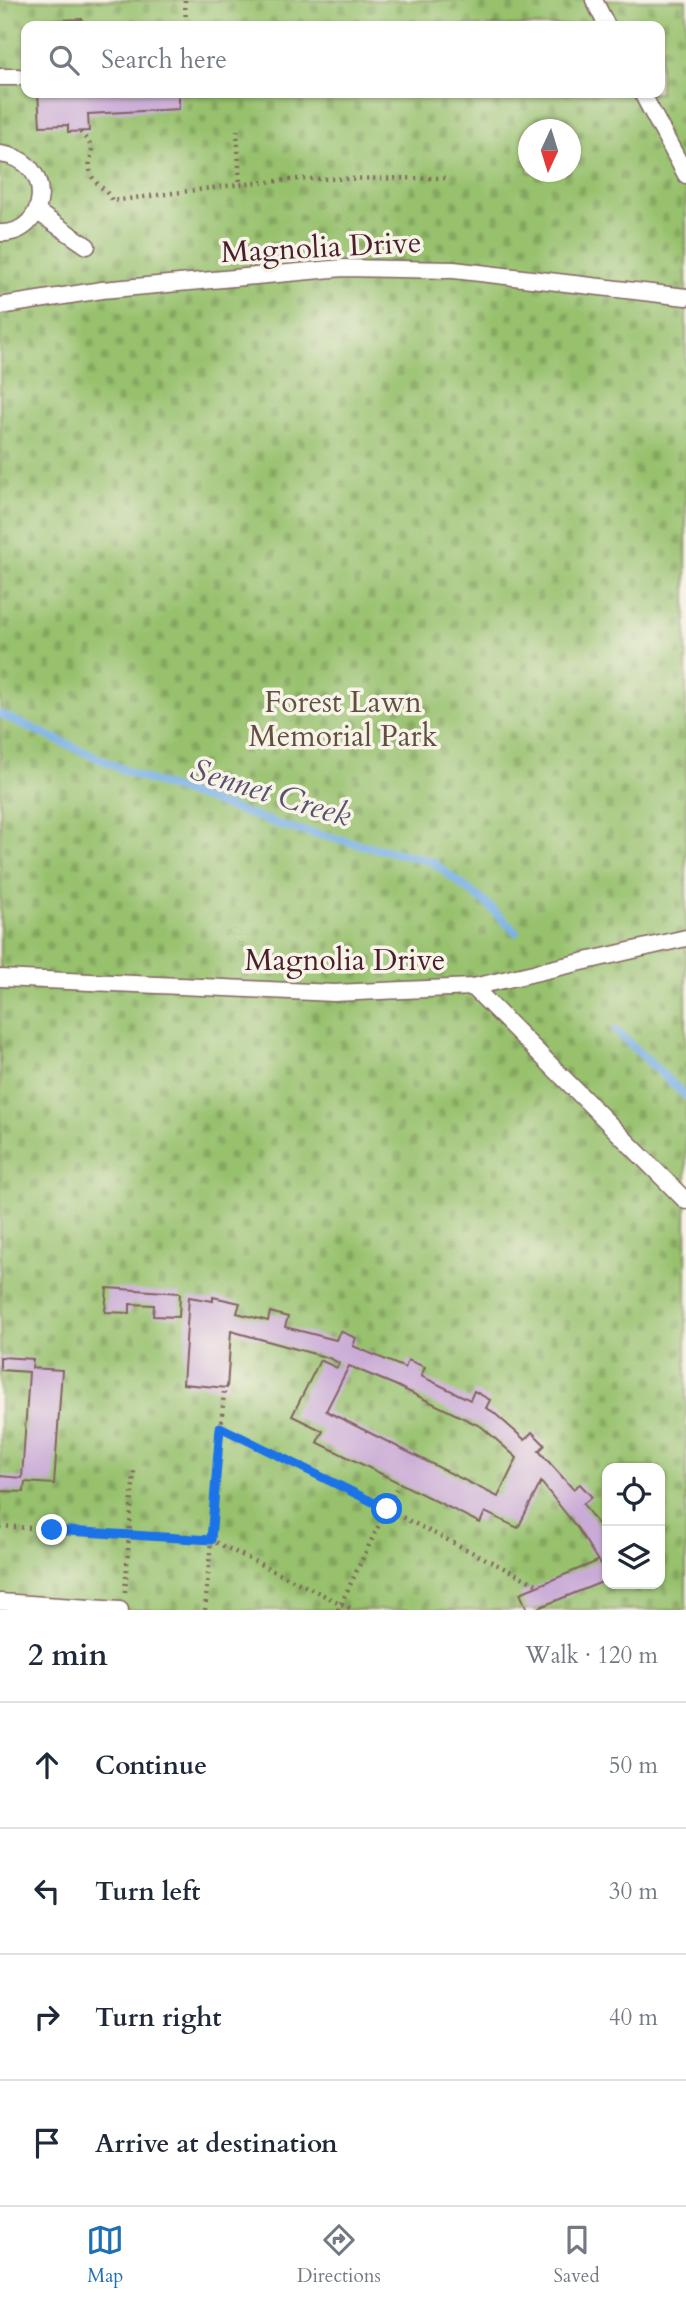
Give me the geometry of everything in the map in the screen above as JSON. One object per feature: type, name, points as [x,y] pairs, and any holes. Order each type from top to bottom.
[{"type":"lane","points":[[594,0],[604,21]]},
{"type":"lane","points":[[0,77],[18,77]]},
{"type":"lane","points":[[645,98],[686,175]]},
{"type":"lane","points":[[0,154],[14,156],[26,163],[40,185],[40,198],[29,222],[18,229],[0,233]]},
{"type":"lane","points":[[36,211],[87,246]]},
{"type":"lane","name":"Magnolia Drive","points":[[0,306],[102,290],[344,268],[454,270],[686,297]]},
{"type":"lane","name":"Magnolia Drive","points":[[0,978],[334,993],[473,987],[686,938]]},
{"type":"lane","points":[[473,987],[686,1200]]},
{"type":"lane","points":[[0,1602],[122,1604]]},
{"type":"path","points":[[184,0],[186,21]]},
{"type":"path","points":[[237,130],[240,184]]},
{"type":"path","points":[[80,132],[91,142],[92,177],[108,192],[112,201],[240,184],[326,178],[450,178]]},
{"type":"path","points":[[205,1610],[224,1392]]},
{"type":"path","points":[[220,1427],[538,1585]]},
{"type":"path","points":[[122,1604],[134,1470]]},
{"type":"path","points":[[338,1610],[396,1489]]},
{"type":"path","points":[[0,1526],[211,1540],[354,1610]]},
{"type":"green space","name":"Forest Lawn Memorial Park","points":[[0,0],[686,0],[686,1610],[0,1610]]},
{"type":"building","points":[[82,19],[82,21],[35,21]]},
{"type":"building","points":[[38,98],[179,98],[179,109],[88,114],[89,131],[68,132],[68,125],[40,126]]},
{"type":"building","points":[[107,1288],[180,1293],[179,1317],[153,1316],[154,1305],[130,1304],[130,1313],[105,1312]]},
{"type":"building","points":[[189,1297],[213,1301],[213,1297],[240,1303],[237,1313],[268,1321],[270,1312],[288,1317],[285,1327],[336,1340],[340,1331],[356,1338],[353,1346],[405,1368],[408,1360],[425,1367],[421,1376],[470,1400],[474,1391],[490,1400],[486,1408],[525,1440],[532,1432],[545,1445],[539,1451],[573,1489],[580,1484],[592,1497],[583,1504],[602,1530],[602,1582],[527,1610],[520,1593],[598,1561],[578,1529],[541,1482],[518,1528],[485,1512],[480,1523],[317,1442],[323,1431],[292,1416],[320,1360],[337,1368],[339,1363],[231,1331],[227,1388],[183,1384]],"holes":[[[349,1366],[482,1427],[517,1458],[498,1497],[326,1411]]]},
{"type":"building","points":[[0,1357],[33,1359],[32,1368],[62,1370],[54,1484],[25,1482],[24,1492],[0,1491],[0,1476],[22,1478],[29,1372],[0,1370]]},
{"type":"waterway","name":"Sennet Creek","points":[[0,714],[140,777],[286,827],[431,861],[487,904],[516,932]]},
{"type":"waterway","name":"Sennet Creek","points":[[616,1031],[686,1096]]},
{"type":"route","points":[[52,1530],[211,1540],[220,1427],[387,1509]]}]
